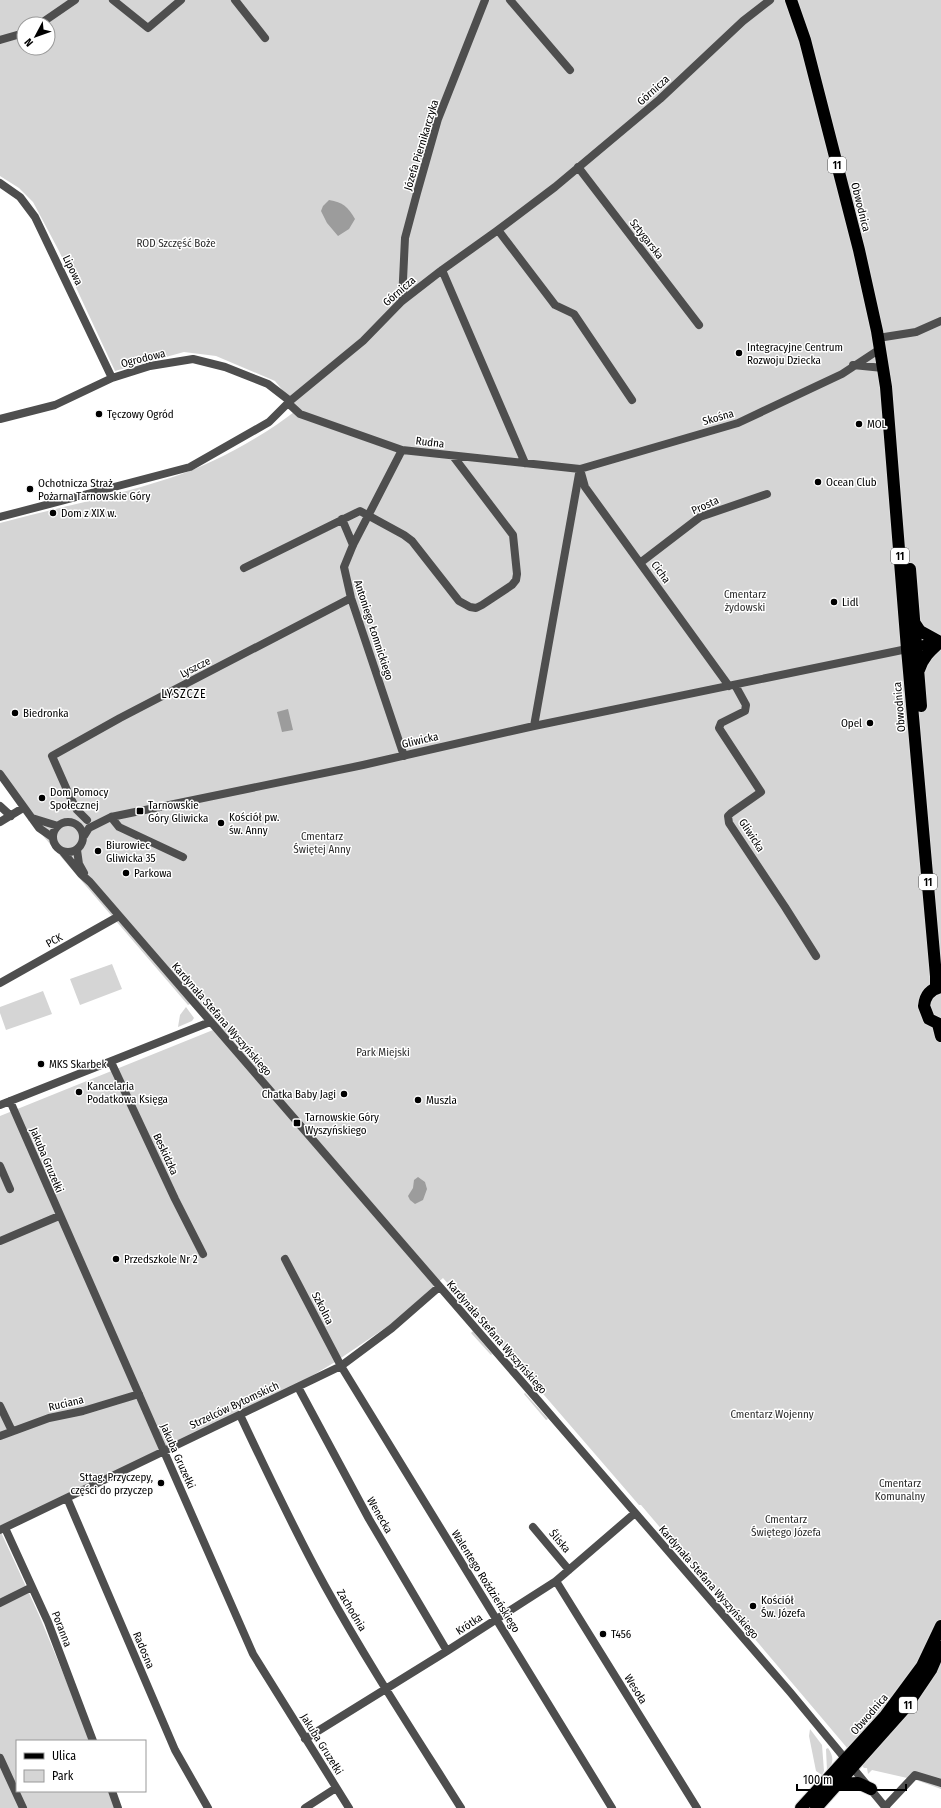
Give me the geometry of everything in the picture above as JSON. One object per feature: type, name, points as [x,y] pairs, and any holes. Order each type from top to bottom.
[{"type":"highway","name":"Obwodnica","points":[[791,0],[818,91],[859,250],[883,368],[912,648],[938,988]]},
{"type":"highway","name":"Obwodnica","points":[[890,424],[905,521],[914,622],[912,648],[918,673],[927,776],[927,820],[933,896],[937,943],[941,963]]},
{"type":"highway","points":[[914,622],[920,631],[940,642],[925,657],[918,673]]},
{"type":"highway","points":[[938,988],[927,996],[924,1006],[928,1017],[939,1024],[941,1036]]},
{"type":"highway","name":"Obwodnica","points":[[816,1808],[838,1784],[850,1763],[913,1681],[922,1666],[941,1626]]},
{"type":"highway","name":"Obwodnica","points":[[802,1808],[894,1722],[922,1686],[938,1656],[941,1647]]},
{"type":"highway","points":[[838,1784],[858,1783],[871,1789]]},
{"type":"main road","name":"Gliwicka","points":[[912,648],[940,642]]},
{"type":"street","points":[[52,16],[75,0]]},
{"type":"street","points":[[113,0],[148,28],[180,0]]},
{"type":"street","points":[[235,0],[265,38]]},
{"type":"street","name":"Józefa Piernikarczyka","points":[[402,301],[405,238],[417,193],[438,119],[485,0]]},
{"type":"street","points":[[510,0],[570,70]]},
{"type":"street","name":"Górnicza","points":[[0,517],[190,467],[269,422],[289,402],[363,341],[402,301],[498,230],[578,167],[660,99],[743,21],[770,0]]},
{"type":"street","points":[[0,40],[16,35]]},
{"type":"street","name":"Sztygarska","points":[[578,167],[699,325]]},
{"type":"street","name":"Lipowa","points":[[0,183],[20,197],[35,216],[112,378]]},
{"type":"street","points":[[498,230],[555,305],[574,314],[632,400]]},
{"type":"street","points":[[442,270],[525,463]]},
{"type":"street","name":"Skośna","points":[[580,469],[738,423],[842,374],[879,343],[916,332],[941,320]]},
{"type":"street","name":"Ogrodowa","points":[[0,419],[56,405],[112,378],[150,366],[193,359],[225,367],[268,384],[289,402]]},
{"type":"street","points":[[853,365],[883,368]]},
{"type":"street","name":"Rudna","points":[[289,402],[300,414],[402,450],[580,469]]},
{"type":"street","name":"Antoniego Łomnickiego","points":[[402,450],[353,545],[344,567],[351,598],[404,756]]},
{"type":"street","points":[[244,568],[360,511],[412,541],[449,591],[466,606],[476,608],[496,597],[512,585],[516,580],[513,535],[453,456]]},
{"type":"street","points":[[534,726],[580,469]]},
{"type":"street","name":"Cicha","points":[[580,469],[585,487],[732,686]]},
{"type":"street","name":"Prosta","points":[[640,562],[700,517],[767,494]]},
{"type":"street","points":[[342,519],[353,545]]},
{"type":"street","name":"Lyszcze","points":[[87,820],[74,805],[52,756],[120,718],[351,598]]},
{"type":"street","name":"Gliwicka","points":[[84,836],[89,828],[111,818],[404,756],[534,726],[912,648]]},
{"type":"street","name":"Gliwicka","points":[[732,686],[746,705],[746,708],[745,711],[721,723],[719,728],[761,792],[731,813],[728,816],[729,823],[816,956]]},
{"type":"street","points":[[1,777],[39,828],[52,837],[57,848],[63,852],[70,853],[77,850],[81,845],[84,836],[77,824],[67,822],[58,826],[53,832],[52,837]]},
{"type":"street","points":[[0,806],[11,816]]},
{"type":"street","points":[[0,822],[23,808]]},
{"type":"street","name":"Gliwicka","points":[[77,824],[102,817],[111,818]]},
{"type":"street","points":[[32,818],[58,826]]},
{"type":"street","points":[[111,818],[119,827],[183,857]]},
{"type":"street","name":"Kardynała Stefana Wyszyńskiego","points":[[77,850],[79,864],[90,882]]},
{"type":"street","name":"Kardynała Stefana Wyszyńskiego","points":[[63,852],[635,1513],[850,1763],[885,1807]]},
{"type":"street","name":"PCK","points":[[0,983],[119,916]]},
{"type":"street","points":[[0,1105],[210,1022]]},
{"type":"street","name":"Beskidzka","points":[[111,1062],[175,1199],[203,1254]]},
{"type":"street","name":"Jakuba Gruzełki","points":[[10,1101],[59,1216],[253,1654],[349,1808]]},
{"type":"street","points":[[0,1166],[10,1189]]},
{"type":"street","points":[[0,1241],[59,1216]]},
{"type":"street","name":"Szkolna","points":[[285,1259],[340,1366]]},
{"type":"street","name":"Strzelców Bytomskich","points":[[2,1529],[340,1366],[392,1328],[439,1287]]},
{"type":"street","name":"Walentego Roździeńskiego","points":[[340,1366],[612,1808]]},
{"type":"street","name":"Wenecka","points":[[298,1387],[369,1520],[447,1651]]},
{"type":"street","name":"Ruciana","points":[[0,1436],[50,1418],[83,1411],[139,1394]]},
{"type":"street","points":[[0,1406],[12,1431]]},
{"type":"street","name":"Zachodnia","points":[[240,1415],[295,1530],[325,1586],[386,1688],[462,1808]]},
{"type":"street","name":"Radosna","points":[[67,1498],[175,1750],[208,1808]]},
{"type":"street","name":"Krótka","points":[[305,1738],[447,1651],[556,1581],[635,1513]]},
{"type":"street","name":"Śliska","points":[[534,1527],[569,1570]]},
{"type":"street","name":"Poranna","points":[[2,1529],[48,1622],[93,1740]]},
{"type":"street","name":"Wesoła","points":[[556,1581],[697,1808]]},
{"type":"street","points":[[0,1603],[32,1588]]},
{"type":"street","points":[[0,1758],[22,1808]]},
{"type":"street","points":[[885,1807],[915,1775],[941,1783]]},
{"type":"street","points":[[305,1808],[336,1788]]},
{"type":"street","points":[[112,1792],[118,1808]]},
{"type":"green space","points":[[0,0],[941,0],[941,1789],[916,1780],[872,1770],[868,1774],[867,1768],[864,1768],[641,1505],[639,1505],[443,1278],[394,1322],[335,1362],[280,1395],[0,1526],[0,1116],[213,1030],[190,1004],[188,1005],[20,809],[0,779],[0,523],[128,491],[203,466],[254,439],[298,409],[275,381],[216,356],[184,352],[115,371],[59,251],[33,202],[19,188],[0,176]]},
{"type":"green space","points":[[112,964],[122,989],[80,1005],[70,979]]},
{"type":"green space","points":[[43,991],[52,1014],[6,1030],[0,1013],[0,1007]]},
{"type":"green space","points":[[186,1007],[194,1018],[192,1021],[178,1027],[180,1015]]},
{"type":"green space","points":[[473,1331],[492,1354],[491,1355],[471,1333]]},
{"type":"green space","points":[[525,1393],[548,1419],[546,1420],[524,1394]]},
{"type":"green space","points":[[0,1530],[39,1615],[91,1740],[16,1740],[16,1792],[111,1792],[118,1808],[0,1808]]},
{"type":"green space","points":[[810,1729],[822,1745],[824,1771],[822,1775],[816,1771],[809,1736]]},
{"type":"green space","points":[[828,1748],[832,1760],[827,1771],[826,1749]]},
{"type":"shaded area","points":[[329,200],[338,202],[345,206],[355,219],[349,229],[338,236],[327,223],[321,211],[323,206]]},
{"type":"shaded area","points":[[288,709],[293,730],[282,732],[277,712]]},
{"type":"shaded area","points":[[418,1177],[425,1182],[427,1189],[423,1200],[415,1204],[408,1196],[413,1188],[414,1180]]},
{"type":"place","name":"Integracyjne Centrum Rozwoju Dziecka","points":[[739,353]]},
{"type":"place","name":"Tęczowy Ogród","points":[[99,414]]},
{"type":"place","name":"MOL","points":[[859,424]]},
{"type":"place","name":"Ocean Club","points":[[818,482]]},
{"type":"place","name":"Ochotnicza Straż Pożarna Tarnowskie Góry","points":[[30,489]]},
{"type":"place","name":"Dom z XIX w.","points":[[53,513]]},
{"type":"place","name":"Lidl","points":[[834,602]]},
{"type":"place","name":"Biedronka","points":[[15,713]]},
{"type":"place","name":"Opel","points":[[870,723]]},
{"type":"place","name":"Dom Pomocy Społecznej","points":[[42,798]]},
{"type":"place","name":"Tarnowskie Góry Gliwicka","points":[[140,811]]},
{"type":"place","name":"Kościół pw. św. Anny","points":[[221,823]]},
{"type":"place","name":"Biurowiec Gliwicka 35","points":[[98,851]]},
{"type":"place","name":"Parkowa","points":[[126,873]]},
{"type":"place","name":"MKS Skarbek","points":[[41,1064]]},
{"type":"place","name":"Kancelaria Podatkowa Księga","points":[[79,1092]]},
{"type":"place","name":"Chatka Baby Jagi","points":[[344,1094]]},
{"type":"place","name":"Muszla","points":[[418,1100]]},
{"type":"place","name":"Tarnowskie Góry Wyszyńskiego","points":[[297,1123]]},
{"type":"place","name":"Przedszkole Nr 2","points":[[116,1259]]},
{"type":"place","name":"Sttag. Przyczepy, części do przyczep","points":[[161,1483]]},
{"type":"place","name":"Kościół Św. Józefa","points":[[753,1606]]},
{"type":"place","name":"T456","points":[[603,1634]]},
{"type":"district","name":"LYSZCZE","points":[[184,694]]},
{"type":"park label","name":"ROD Szczęść Boże","points":[[176,243]]},
{"type":"park label","name":"Cmentarz żydowski","points":[[745,600]]},
{"type":"park label","name":"Cmentarz Świętej Anny","points":[[322,842]]},
{"type":"park label","name":"Park Miejski","points":[[383,1052]]},
{"type":"park label","name":"Cmentarz Wojenny","points":[[772,1414]]},
{"type":"park label","name":"Cmentarz Komunalny","points":[[900,1489]]},
{"type":"park label","name":"Cmentarz Świętego Józefa","points":[[786,1525]]}]
